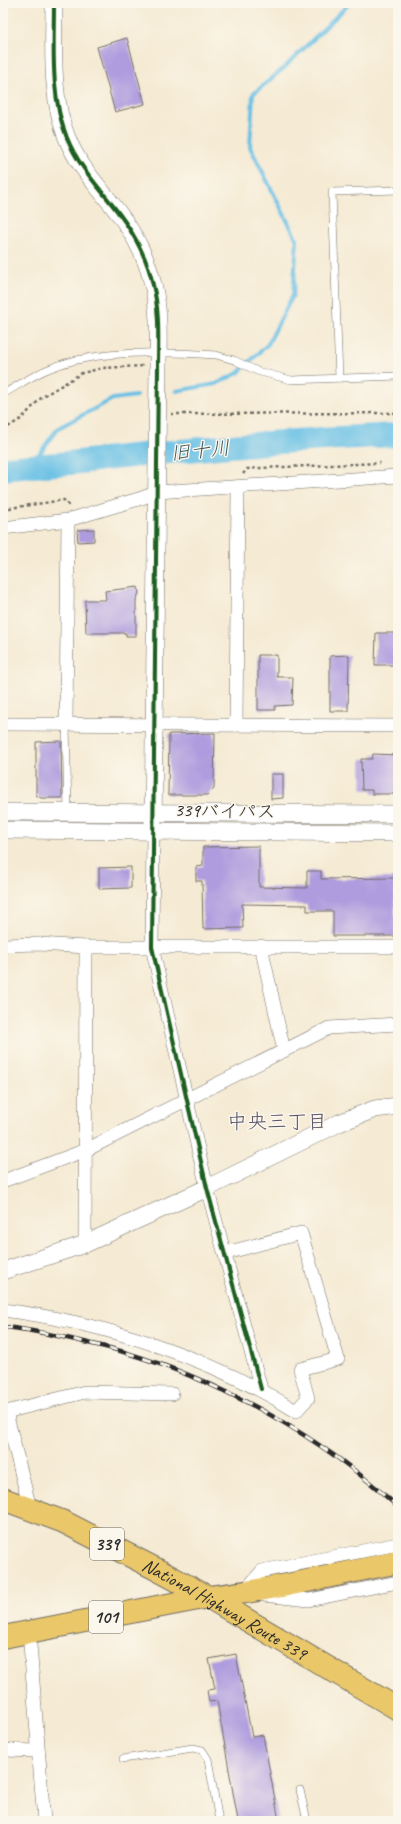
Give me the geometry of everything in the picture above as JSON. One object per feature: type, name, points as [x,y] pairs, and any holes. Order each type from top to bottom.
[{"type":"highway","name":"National Highway Route 339","points":[[3,1499],[64,1522],[208,1597],[398,1709]]},
{"type":"highway","name":"101","points":[[3,1637],[208,1597],[242,1593],[308,1581],[398,1562]]},
{"type":"street","points":[[54,3],[56,85],[60,118],[76,159],[91,181],[130,230],[154,286],[157,487],[153,724],[152,947],[189,1100],[208,1188],[261,1389]]},
{"type":"street","points":[[3,528],[71,516],[142,498],[157,487],[238,487],[398,476]]},
{"type":"street","points":[[236,725],[238,487]]},
{"type":"street","points":[[66,724],[71,516]]},
{"type":"street","points":[[3,724],[398,726]]},
{"type":"street","points":[[3,812],[398,814]]},
{"type":"street","name":"339バイパス","points":[[3,830],[398,833]]},
{"type":"street","points":[[3,945],[39,944],[86,947],[398,947]]},
{"type":"street","points":[[261,946],[284,1051]]},
{"type":"street","points":[[85,1244],[86,947]]},
{"type":"street","points":[[3,1181],[86,1150],[189,1100],[330,1028],[398,1024]]},
{"type":"street","points":[[3,1271],[85,1244],[208,1188],[339,1123],[374,1110],[398,1106]]},
{"type":"street","points":[[3,1310],[33,1314],[114,1332],[184,1355],[261,1389],[296,1411],[308,1398],[300,1369],[338,1359],[301,1232],[226,1253]]},
{"type":"street","points":[[30,1508],[6,1412],[85,1392],[172,1394]]},
{"type":"street","points":[[242,1593],[262,1571],[398,1544]]},
{"type":"street","points":[[242,1593],[309,1600],[398,1582]]},
{"type":"street","points":[[29,1632],[44,1821]]},
{"type":"street","points":[[3,1750],[38,1751]]},
{"type":"lane","points":[[339,378],[332,192],[398,190]]},
{"type":"lane","points":[[3,394],[24,381],[52,368],[82,358],[103,355],[154,364],[216,354],[273,376],[291,380],[398,376]]},
{"type":"lane","points":[[66,724],[68,812]]},
{"type":"lane","points":[[123,1759],[193,1748],[202,1750],[208,1759],[219,1821]]},
{"type":"lane","points":[[300,1790],[307,1821]]},
{"type":"path","points":[[3,430],[20,419],[42,397],[82,373],[103,368],[154,364]]},
{"type":"path","points":[[168,414],[398,412]]},
{"type":"path","points":[[3,509],[64,500],[71,516]]},
{"type":"building","points":[[127,38],[145,104],[115,112],[97,47]]},
{"type":"building","points":[[94,529],[94,541],[78,542],[77,530]]},
{"type":"building","points":[[138,587],[139,593],[136,600],[136,636],[126,636],[126,633],[86,633],[85,600],[106,600],[105,591]]},
{"type":"building","points":[[376,633],[398,633],[398,665],[375,665]]},
{"type":"building","points":[[258,655],[277,655],[277,677],[293,677],[292,705],[275,706],[275,710],[258,710]]},
{"type":"building","points":[[349,655],[348,711],[330,711],[330,656]]},
{"type":"building","points":[[215,733],[214,788],[207,795],[168,795],[169,734]]},
{"type":"building","points":[[61,741],[62,798],[41,798],[36,795],[36,742]]},
{"type":"building","points":[[373,754],[398,755],[398,794],[372,794],[372,790],[362,790],[361,759],[372,759]]},
{"type":"building","points":[[271,774],[283,774],[283,798],[271,799]]},
{"type":"building","points":[[259,846],[259,887],[307,888],[307,871],[321,871],[321,879],[395,878],[395,936],[333,936],[333,911],[307,911],[307,905],[242,904],[243,928],[203,929],[202,881],[196,881],[196,867],[203,866],[203,847]]},
{"type":"building","points":[[131,867],[131,888],[99,889],[99,868]]},
{"type":"building","points":[[236,1654],[252,1737],[263,1735],[279,1821],[238,1821],[217,1701],[209,1702],[207,1690],[215,1689],[209,1659]]},
{"type":"waterway","points":[[176,391],[216,384],[238,373],[268,344],[293,295],[297,240],[250,147],[253,94],[284,68],[350,3]]},
{"type":"waterway","points":[[32,464],[58,428],[113,399],[136,396]]},
{"type":"waterway","name":"旧十川","points":[[3,469],[242,445],[398,435]]},
{"type":"railway","points":[[3,1327],[42,1332],[116,1350],[164,1365],[200,1380],[271,1415],[305,1436],[338,1458],[398,1507]]},
{"type":"cycle path","points":[[54,3],[55,88],[67,138],[84,169],[120,215],[136,240],[151,276],[157,305],[158,336],[152,947],[207,1188],[261,1389]]},
{"type":"district","name":"中央三丁目","points":[[277,1121]]}]
